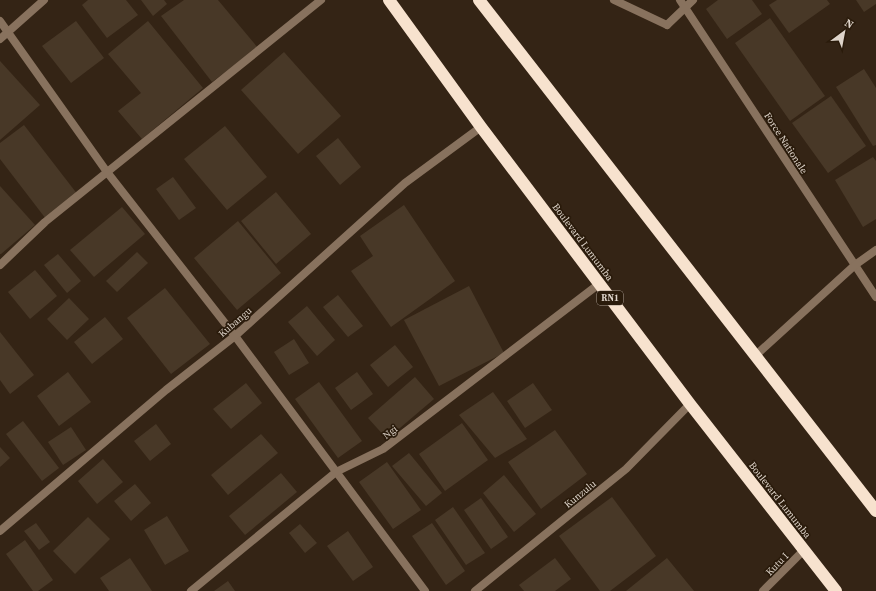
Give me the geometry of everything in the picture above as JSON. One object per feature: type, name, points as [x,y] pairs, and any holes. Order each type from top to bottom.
[{"type":"highway","name":"Boulevard Lumumba","points":[[389,0],[481,127],[599,284],[690,404],[836,591]]},
{"type":"highway","points":[[479,0],[876,511]]},
{"type":"street","points":[[0,39],[44,0]]},
{"type":"street","points":[[0,264],[45,222],[321,0]]},
{"type":"street","points":[[614,0],[667,25],[693,0]]},
{"type":"street","name":"Force Nationale","points":[[680,0],[876,297]]},
{"type":"street","points":[[0,21],[107,172],[235,336],[425,591]]},
{"type":"street","name":"Kubangu","points":[[0,531],[166,390],[235,336],[405,182],[481,127]]},
{"type":"street","points":[[756,355],[855,265],[876,250]]},
{"type":"street","name":"Ngi","points":[[191,591],[336,472],[383,450],[599,284]]},
{"type":"street","name":"Kunzulu","points":[[475,591],[626,469],[690,404]]},
{"type":"street","name":"Kutu I","points":[[763,591],[804,550]]},
{"type":"building","points":[[88,0],[126,0],[138,15],[107,38],[82,5]]},
{"type":"building","points":[[141,0],[164,0],[167,4],[153,16]]},
{"type":"building","points":[[184,0],[218,0],[258,48],[212,82],[161,16]]},
{"type":"building","points":[[718,0],[752,0],[762,14],[727,39],[706,9]]},
{"type":"building","points":[[777,0],[827,0],[830,4],[789,33],[769,5]]},
{"type":"building","points":[[856,0],[876,0],[876,4],[864,12]]},
{"type":"building","points":[[770,18],[825,96],[790,121],[735,43]]},
{"type":"building","points":[[76,21],[104,58],[71,83],[42,46]]},
{"type":"building","points":[[148,21],[203,88],[142,139],[118,111],[141,93],[108,54]]},
{"type":"building","points":[[284,52],[341,116],[298,154],[241,90]]},
{"type":"building","points":[[0,61],[40,105],[0,140]]},
{"type":"building","points":[[864,69],[876,88],[876,145],[873,146],[836,87]]},
{"type":"building","points":[[831,96],[866,146],[828,173],[792,123]]},
{"type":"building","points":[[24,125],[78,195],[46,219],[0,159],[0,143]]},
{"type":"building","points":[[225,126],[267,177],[227,210],[184,159]]},
{"type":"building","points":[[338,138],[361,167],[340,185],[316,156]]},
{"type":"building","points":[[873,157],[876,161],[876,219],[863,227],[835,180]]},
{"type":"building","points":[[173,177],[196,208],[179,220],[156,189]]},
{"type":"building","points":[[0,186],[35,225],[1,254],[0,254]]},
{"type":"building","points":[[276,192],[311,234],[276,264],[241,221]]},
{"type":"building","points":[[404,205],[455,281],[391,327],[351,271],[373,256],[360,236]]},
{"type":"building","points":[[122,207],[145,234],[94,277],[70,250]]},
{"type":"building","points":[[238,221],[281,273],[237,310],[194,258]]},
{"type":"building","points":[[137,252],[148,263],[117,292],[106,281]]},
{"type":"building","points":[[58,254],[81,281],[67,293],[44,265]]},
{"type":"building","points":[[35,270],[57,296],[30,319],[8,292]]},
{"type":"building","points":[[469,286],[504,353],[439,386],[404,320]]},
{"type":"building","points":[[165,288],[210,344],[171,374],[127,318]]},
{"type":"building","points":[[338,295],[363,326],[348,337],[323,307]]},
{"type":"building","points":[[69,298],[89,319],[67,340],[47,319]]},
{"type":"building","points":[[307,306],[335,340],[317,356],[288,322]]},
{"type":"building","points":[[105,317],[123,339],[92,364],[74,342]]},
{"type":"building","points":[[0,332],[34,375],[10,394],[0,380]]},
{"type":"building","points":[[294,339],[309,363],[289,375],[274,352]]},
{"type":"building","points":[[395,345],[413,367],[388,387],[370,365]]},
{"type":"building","points":[[68,372],[91,402],[59,426],[37,396]]},
{"type":"building","points":[[357,372],[373,394],[351,410],[335,388]]},
{"type":"building","points":[[415,377],[434,399],[387,439],[368,418]]},
{"type":"building","points":[[319,382],[362,441],[338,458],[295,399]]},
{"type":"building","points":[[246,383],[262,403],[231,429],[213,409]]},
{"type":"building","points":[[533,383],[552,410],[525,428],[507,401]]},
{"type":"building","points":[[493,392],[527,439],[495,458],[459,415]]},
{"type":"building","points":[[23,421],[59,468],[42,481],[6,434]]},
{"type":"building","points":[[462,423],[488,460],[445,491],[419,454]]},
{"type":"building","points":[[156,424],[171,444],[150,461],[134,441]]},
{"type":"building","points":[[71,427],[86,450],[63,465],[48,442]]},
{"type":"building","points":[[555,430],[587,474],[541,509],[508,462]]},
{"type":"building","points":[[261,434],[278,453],[228,495],[211,475]]},
{"type":"building","points":[[0,447],[10,458],[0,467]]},
{"type":"building","points":[[409,453],[442,493],[426,506],[392,466]]},
{"type":"building","points":[[103,459],[123,482],[97,504],[78,481]]},
{"type":"building","points":[[387,462],[421,510],[393,529],[359,482]]},
{"type":"building","points":[[281,473],[297,492],[245,535],[229,516]]},
{"type":"building","points":[[504,475],[536,514],[514,532],[483,493]]},
{"type":"building","points":[[135,484],[151,503],[131,521],[114,501]]},
{"type":"building","points":[[612,497],[656,556],[610,591],[600,591],[559,536]]},
{"type":"building","points":[[481,498],[508,537],[491,549],[464,510]]},
{"type":"building","points":[[453,507],[485,553],[466,565],[435,520]]},
{"type":"building","points":[[167,516],[189,551],[165,565],[144,530]]},
{"type":"building","points":[[88,517],[110,539],[75,574],[53,551]]},
{"type":"building","points":[[36,523],[50,542],[39,550],[24,531]]},
{"type":"building","points":[[432,523],[465,571],[446,585],[412,536]]},
{"type":"building","points":[[300,524],[317,543],[305,553],[289,533]]},
{"type":"building","points":[[348,531],[373,567],[353,581],[327,546]]},
{"type":"building","points":[[25,540],[53,580],[38,591],[33,591],[6,554]]},
{"type":"building","points":[[130,558],[152,591],[109,591],[100,578]]},
{"type":"building","points":[[555,558],[571,579],[555,591],[524,591],[519,585]]},
{"type":"building","points":[[667,558],[694,591],[626,591]]},
{"type":"building","points":[[228,581],[235,591],[214,591]]}]
